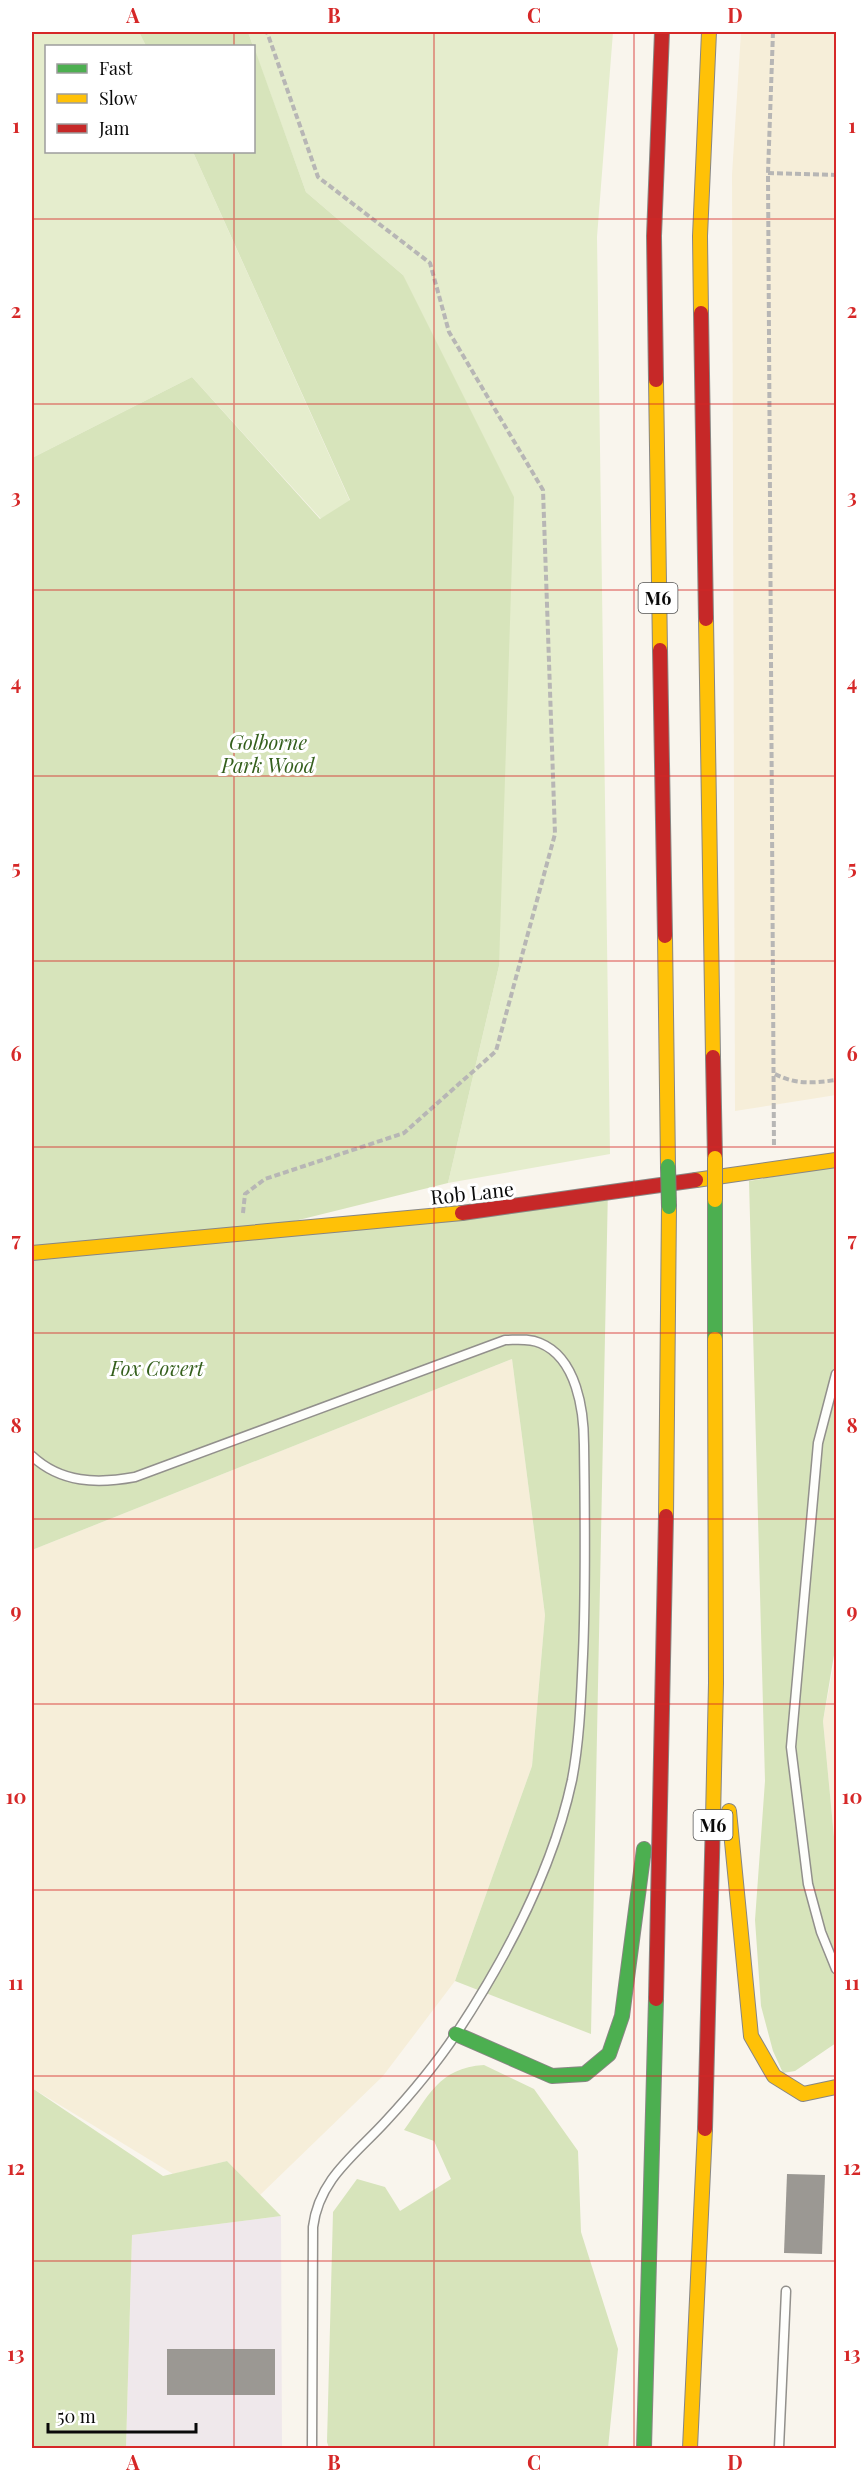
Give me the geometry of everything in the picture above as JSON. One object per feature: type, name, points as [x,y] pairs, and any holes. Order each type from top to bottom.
[{"type":"main road","name":"M6","points":[[644,2448],[664,1686],[669,1207],[654,236],[662,32]]},
{"type":"main road","name":"M6","points":[[690,2448],[704,2150],[716,1683],[715,1158],[700,236],[709,32]]},
{"type":"main road","name":"Rob Lane","points":[[32,1253],[487,1210],[837,1160]]},
{"type":"main road","points":[[716,1683],[752,2036],[774,2076],[803,2094],[837,2087]]},
{"type":"main road","points":[[456,2034],[552,2076],[585,2074],[609,2054],[622,2016],[664,1686]]},
{"type":"lane","points":[[32,1456],[44,1468],[66,1477],[92,1482],[135,1477],[505,1340],[523,1339],[540,1343],[554,1352],[569,1372],[579,1396],[584,1422],[586,1576],[580,1731],[573,1772],[557,1834],[535,1889],[498,1964],[456,2034],[386,2121],[328,2181],[315,2209],[312,2239],[312,2448]]},
{"type":"lane","points":[[837,1374],[818,1443],[790,1747],[808,1884],[821,1932],[837,1969]]},
{"type":"lane","points":[[779,2448],[786,2291]]},
{"type":"path","points":[[243,1234],[245,1194],[265,1179],[404,1133],[496,1051],[555,834],[543,490],[449,332],[430,263],[318,177],[267,32]]},
{"type":"path","points":[[773,32],[768,173],[774,1170]]},
{"type":"path","points":[[768,173],[837,175]]},
{"type":"path","points":[[775,1074],[786,1080],[808,1084],[837,1080]]},
{"type":"shaded area","points":[[741,32],[836,32],[836,1095],[735,1111],[732,175]]},
{"type":"shaded area","points":[[512,1359],[545,1615],[532,1766],[455,1981],[383,2076],[260,2195],[227,2161],[173,2174],[32,2088],[32,1550]]},
{"type":"shaded area","points":[[836,1652],[836,1858],[823,1721]]},
{"type":"shaded area","points":[[281,2216],[282,2448],[126,2448],[132,2235]]},
{"type":"green space","points":[[32,32],[139,32],[146,45],[45,45],[45,153],[193,153],[350,501],[321,519],[192,377],[32,458]]},
{"type":"green space","points":[[139,32],[248,32],[253,45],[146,45]]},
{"type":"green space","points":[[248,32],[613,32],[597,237],[610,1154],[448,1183],[499,966],[403,275],[306,192],[255,51],[255,45],[253,45]]},
{"type":"green space","name":"Golborne Park Wood","points":[[255,50],[306,192],[403,275],[514,497],[499,966],[448,1183],[254,1231],[608,1187],[591,2034],[455,1981],[532,1766],[545,1615],[512,1359],[32,1550],[32,458],[192,377],[320,519],[350,500],[193,153],[255,153]]},
{"type":"green space","points":[[836,1166],[836,1643],[823,1721],[836,1858],[836,2043],[795,2071],[783,2073],[773,2051],[761,2006],[755,1920],[765,1781],[749,1181]]},
{"type":"green space","points":[[484,2065],[534,2089],[578,2151],[581,2232],[618,2349],[608,2448],[329,2448],[327,2442],[333,2212],[357,2179],[385,2187],[400,2211],[451,2179],[434,2141],[404,2130],[428,2095],[445,2078],[468,2067]]},
{"type":"green space","points":[[32,2088],[163,2176],[227,2161],[281,2216],[132,2235],[126,2448],[32,2448]]},
{"type":"building","points":[[787,2174],[825,2175],[822,2254],[784,2253]]},
{"type":"building","points":[[167,2349],[275,2349],[275,2395],[167,2395]]},
{"type":"traffic: fast","points":[[668,1166],[669,1207]]},
{"type":"traffic: fast","points":[[715,1200],[715,1339]]},
{"type":"traffic: fast","points":[[456,2034],[552,2076],[585,2074],[609,2054],[622,2016],[644,1849]]},
{"type":"traffic: fast","points":[[644,2448],[656,1999]]},
{"type":"traffic: slow","points":[[701,313],[700,236],[709,32]]},
{"type":"traffic: slow","points":[[656,380],[660,650]]},
{"type":"traffic: slow","points":[[706,619],[713,1057]]},
{"type":"traffic: slow","points":[[665,936],[668,1166]]},
{"type":"traffic: slow","points":[[715,1158],[715,1200]]},
{"type":"traffic: slow","points":[[696,1180],[836,1160]]},
{"type":"traffic: slow","points":[[666,1516],[669,1207]]},
{"type":"traffic: slow","points":[[32,1253],[462,1213]]},
{"type":"traffic: slow","points":[[713,1818],[716,1683],[715,1339]]},
{"type":"traffic: slow","points":[[729,1811],[751,2036],[774,2076],[803,2094],[836,2087]]},
{"type":"traffic: slow","points":[[690,2448],[705,2129]]},
{"type":"traffic: jam","points":[[656,380],[654,236],[662,32]]},
{"type":"traffic: jam","points":[[701,313],[706,619]]},
{"type":"traffic: jam","points":[[660,650],[665,936]]},
{"type":"traffic: jam","points":[[713,1057],[715,1158]]},
{"type":"traffic: jam","points":[[462,1213],[696,1180]]},
{"type":"traffic: jam","points":[[656,1999],[666,1516]]},
{"type":"traffic: jam","points":[[705,2129],[713,1818]]},
{"type":"park label","name":"Fox Covert","points":[[157,1367]]}]
